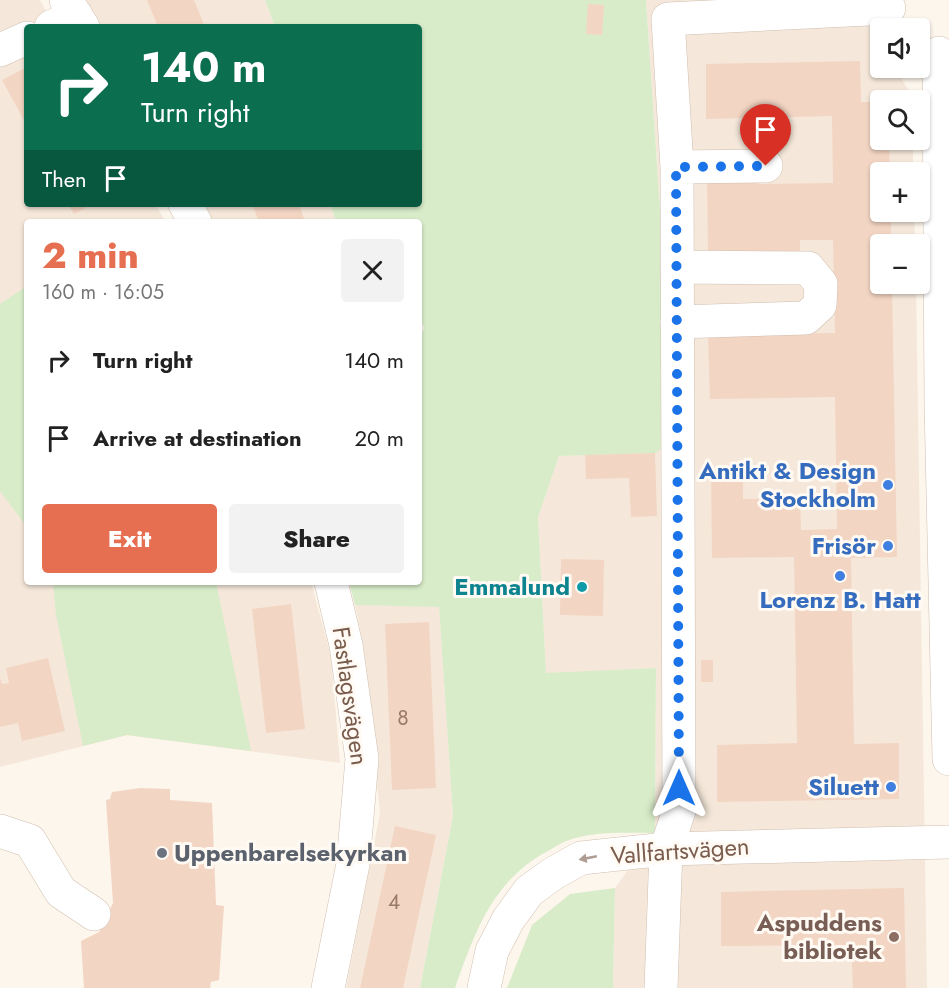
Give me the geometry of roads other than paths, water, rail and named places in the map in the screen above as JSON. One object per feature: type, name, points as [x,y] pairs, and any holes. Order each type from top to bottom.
[{"type":"street","points":[[662,988],[666,849],[679,811],[676,384],[678,267],[676,167],[668,19],[892,12]]},
{"type":"street","points":[[0,50],[24,39]]},
{"type":"street","points":[[936,51],[949,759]]},
{"type":"street","points":[[676,167],[766,166]]},
{"type":"street","points":[[677,321],[806,318],[820,305],[821,284],[808,268],[678,267]]},
{"type":"street","name":"Fastlagsvägen","points":[[328,988],[353,864],[362,759],[346,645],[332,585]]},
{"type":"street","points":[[0,831],[30,841],[61,891],[94,914]]},
{"type":"street","name":"Vallfartsvägen","points":[[484,988],[492,951],[508,920],[529,891],[554,873],[581,858],[666,849],[949,842]]},
{"type":"place","name":"Antikt & Design Stockholm","points":[[888,485]]},
{"type":"place","name":"Frisör","points":[[888,546]]},
{"type":"place","name":"Lorenz B. Hatt","points":[[840,576]]},
{"type":"place","name":"Emmalund","points":[[582,587]]},
{"type":"place","name":"Siluett","points":[[891,787]]},
{"type":"place","name":"Uppenbarelsekyrkan","points":[[162,853]]},
{"type":"place","name":"Aspuddens bibliotek","points":[[894,937]]}]
